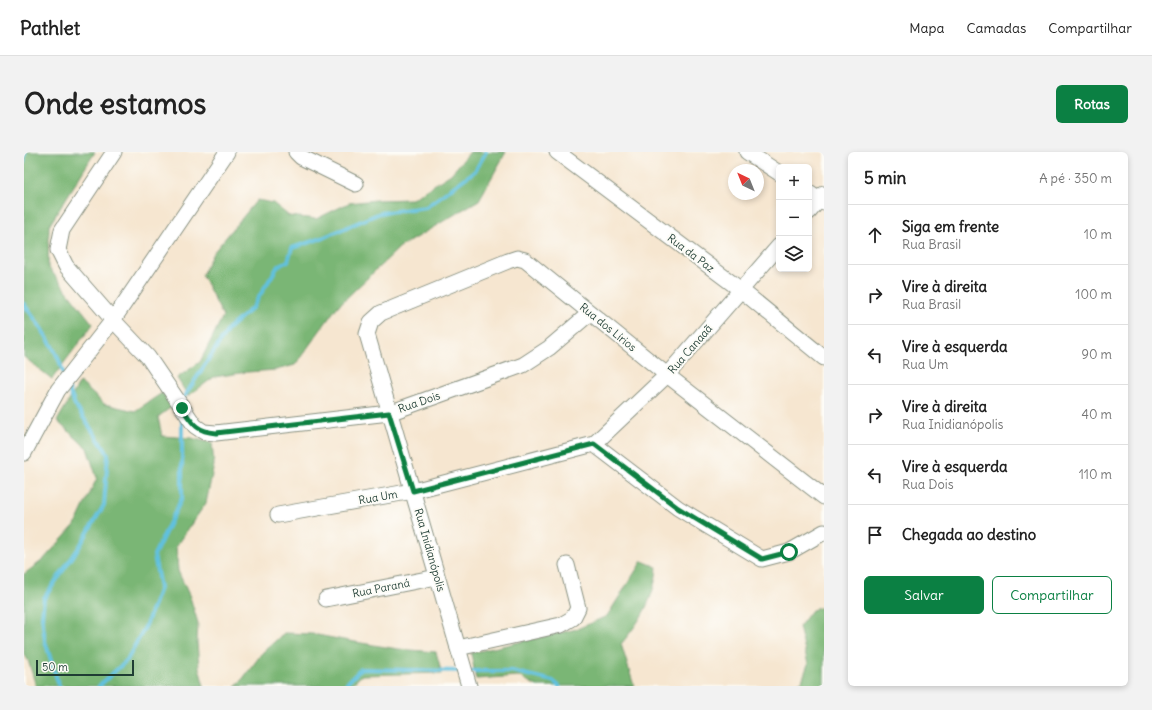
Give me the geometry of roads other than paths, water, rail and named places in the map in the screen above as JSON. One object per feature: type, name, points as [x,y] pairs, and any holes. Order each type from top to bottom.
[{"type":"street","name":"Rua Dois","points":[[114,152],[62,230],[58,250],[66,266],[113,320],[148,357],[195,426],[204,432],[216,433],[389,413],[523,365],[549,348],[590,313]]},
{"type":"street","points":[[24,453],[58,390],[113,320],[227,152]]},
{"type":"street","points":[[296,152],[301,157],[356,184]]},
{"type":"street","name":"Rua da Paz","points":[[556,152],[741,290],[824,358]]},
{"type":"street","points":[[747,152],[776,171]]},
{"type":"street","points":[[812,208],[819,197]]},
{"type":"street","name":"Rua Canaaã","points":[[594,444],[667,375],[776,249]]},
{"type":"street","name":"Rua dos Lírios","points":[[371,322],[381,313],[508,261],[517,258],[525,260],[667,375],[824,497]]},
{"type":"street","name":"Rua Inidianópolis","points":[[371,322],[367,334],[468,683]]},
{"type":"street","points":[[594,444],[678,508],[762,559],[789,552],[824,532]]},
{"type":"street","name":"Rua Um","points":[[278,516],[413,491],[594,444]]},
{"type":"street","points":[[458,648],[561,625],[573,618],[578,608],[567,565]]},
{"type":"street","name":"Rua Paraná","points":[[326,599],[437,577]]},
{"type":"waterway","points":[[24,162],[25,152]]},
{"type":"waterway","points":[[182,400],[229,328],[252,308],[278,266],[288,261],[292,248],[322,238],[380,213],[426,207],[475,171],[486,152]]},
{"type":"waterway","points":[[24,304],[42,329],[53,348],[62,368],[64,377]]},
{"type":"waterway","points":[[59,686],[45,641],[42,617],[44,598],[78,549],[104,505],[108,454],[75,405],[67,385]]},
{"type":"waterway","points":[[99,686],[127,660],[146,625],[160,588],[154,555],[182,498],[182,415]]},
{"type":"waterway","points":[[344,686],[361,669],[462,671]]},
{"type":"waterway","points":[[468,671],[512,671],[553,681],[559,686]]}]
